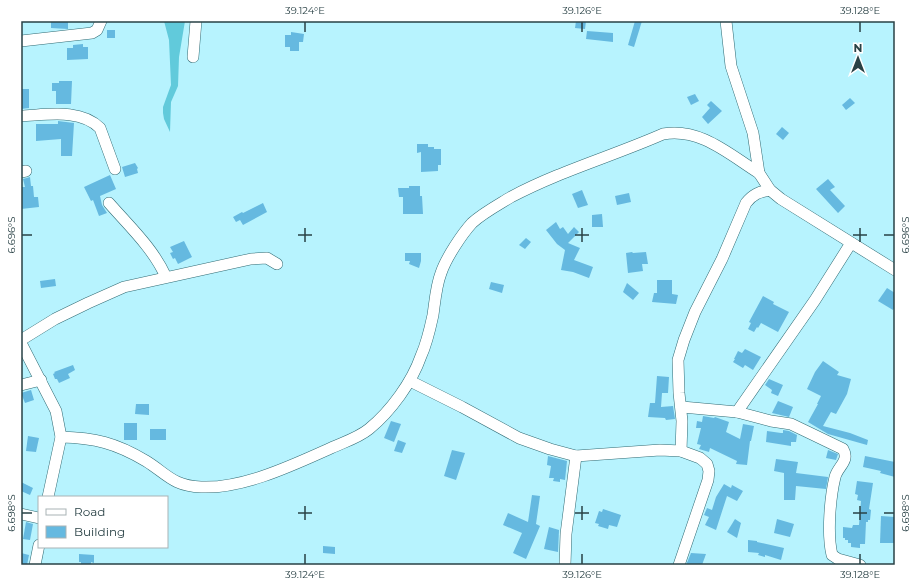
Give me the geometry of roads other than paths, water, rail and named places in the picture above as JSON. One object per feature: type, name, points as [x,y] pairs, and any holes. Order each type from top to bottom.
[{"type":"street","points":[[21,41],[92,33],[97,30],[101,21]]},
{"type":"street","points":[[193,56],[196,21]]},
{"type":"street","points":[[726,21],[731,66],[753,133],[759,173]]},
{"type":"street","points":[[21,116],[52,114],[77,116],[97,124],[100,128],[115,169]]},
{"type":"street","points":[[61,437],[83,438],[107,442],[148,462],[169,478],[181,484],[201,487],[228,485],[260,477],[350,440],[368,430],[396,400],[410,381],[421,358],[429,335],[441,272],[458,241],[473,223],[494,207],[529,188],[560,174],[663,134],[673,132],[688,134],[729,152],[759,173],[770,190],[781,199],[895,270]]},
{"type":"street","points":[[681,451],[682,407],[679,392],[678,360],[684,340],[722,259],[746,203],[752,196],[770,190]]},
{"type":"street","points":[[109,203],[151,252],[166,277]]},
{"type":"street","points":[[737,412],[815,300],[851,243]]},
{"type":"street","points":[[21,340],[55,319],[88,302],[124,287],[251,258],[267,258],[277,264]]},
{"type":"street","points":[[21,344],[56,411],[61,437],[48,496]]},
{"type":"street","points":[[21,385],[40,380]]},
{"type":"street","points":[[410,381],[519,438],[576,456],[660,450],[681,451],[700,458],[707,464],[709,471],[708,480],[679,565]]},
{"type":"street","points":[[682,407],[737,412],[771,421],[791,424],[843,449],[846,453],[846,460],[836,472],[832,496],[829,532],[830,548],[832,555],[838,559],[860,565]]},
{"type":"street","points":[[565,565],[566,534],[576,456]]},
{"type":"street","points":[[21,514],[38,518]]},
{"type":"street","points":[[35,565],[38,548]]},
{"type":"water","points":[[164,21],[185,21],[179,57],[178,86],[171,102],[170,132],[163,113],[163,107],[171,85],[169,40]]}]
